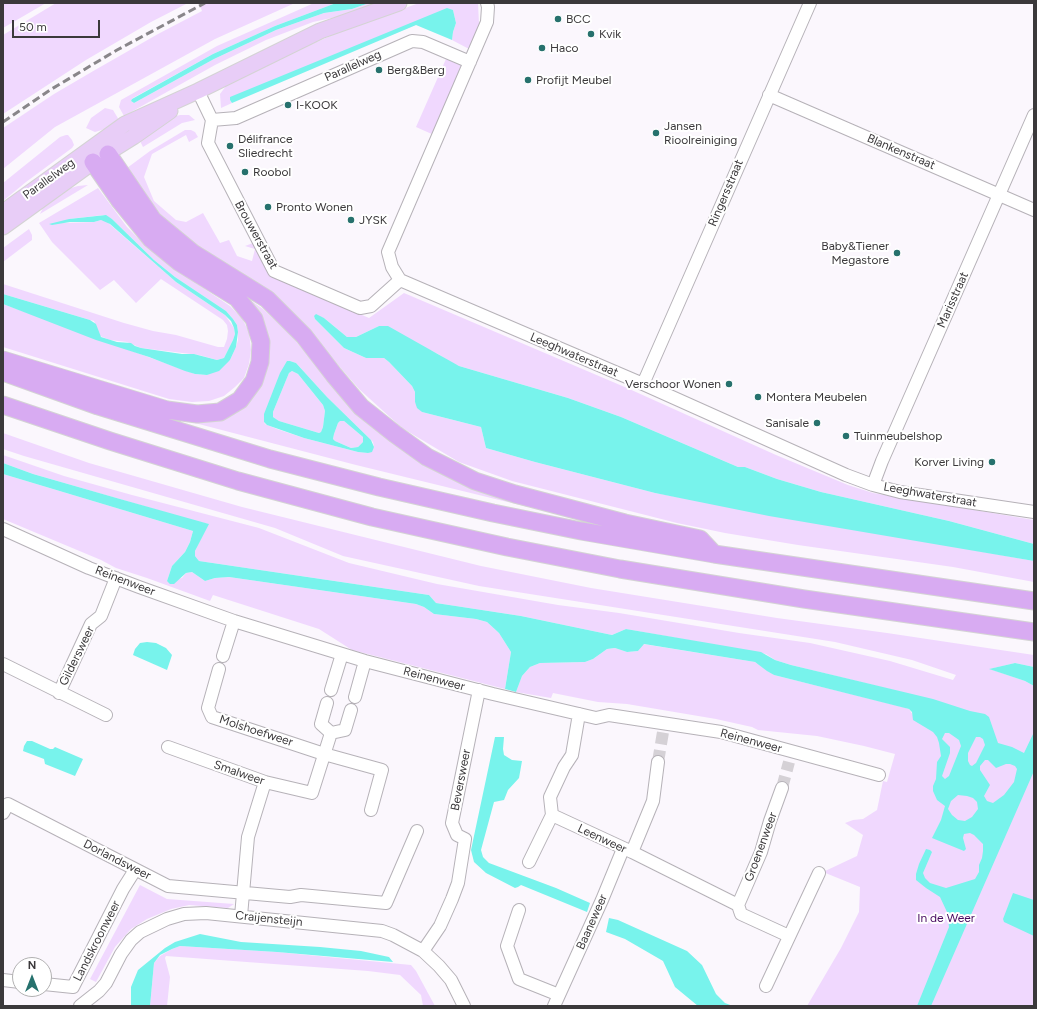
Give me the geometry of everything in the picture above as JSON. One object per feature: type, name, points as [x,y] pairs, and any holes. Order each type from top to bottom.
[{"type":"highway","points":[[3,360],[167,410],[197,414],[220,412],[240,400],[254,381],[260,362],[260,342],[254,319],[236,298],[180,262],[151,239],[120,201],[99,154]]},
{"type":"highway","points":[[99,154],[153,220],[193,253],[267,299],[304,336],[361,407],[427,457],[475,482],[508,492],[624,523],[700,539],[714,554]]},
{"type":"highway","points":[[3,372],[98,406],[270,459],[379,487],[493,513],[581,531],[714,554],[1034,601]]},
{"type":"highway","points":[[3,405],[110,441],[238,481],[372,517],[507,548],[620,569],[797,598],[1034,632]]},
{"type":"main road","name":"Parallelweg","points":[[3,212],[99,154],[198,91],[320,31],[399,3]]},
{"type":"main road","name":"Parallelweg","points":[[3,227],[99,154]]},
{"type":"street","points":[[400,280],[392,267],[388,252],[487,22],[487,3]]},
{"type":"street","name":"Ringersstraat","points":[[643,384],[810,3]]},
{"type":"street","name":"Parallelweg","points":[[212,120],[236,118],[412,41],[423,42],[470,62]]},
{"type":"street","points":[[198,91],[212,120]]},
{"type":"street","name":"Blankenstraat","points":[[769,95],[1034,210]]},
{"type":"street","name":"Marisstraat","points":[[873,485],[882,461],[1034,115]]},
{"type":"street","name":"Brouwerstraat","points":[[212,120],[208,143],[274,271],[360,308],[371,306],[400,280]]},
{"type":"street","name":"Leeghwaterstraat","points":[[400,280],[643,384],[846,475],[873,485],[900,492],[1034,512]]},
{"type":"street","name":"Reinenweer","points":[[3,529],[116,578],[234,621],[365,661],[596,718],[609,715],[664,728],[721,732],[790,757],[879,775]]},
{"type":"street","name":"Gildersweer","points":[[59,693],[91,624],[101,616],[116,578]]},
{"type":"street","points":[[223,656],[234,621]]},
{"type":"street","points":[[331,690],[342,654]]},
{"type":"street","points":[[355,697],[365,661]]},
{"type":"street","points":[[3,664],[106,715]]},
{"type":"street","name":"Molshoefweer","points":[[219,669],[208,708],[212,717],[324,754],[382,770],[371,810]]},
{"type":"street","name":"Beversweer","points":[[423,951],[440,926],[458,883],[465,839],[457,835],[452,823],[479,690]]},
{"type":"street","points":[[327,703],[321,724],[331,733]]},
{"type":"street","points":[[331,733],[345,730],[351,710]]},
{"type":"street","points":[[529,862],[552,815],[550,797],[564,767],[572,755],[578,714]]},
{"type":"street","points":[[324,754],[331,733]]},
{"type":"street","name":"Smalweer","points":[[168,747],[264,782],[312,793],[324,754]]},
{"type":"street","name":"Leenweer","points":[[552,815],[628,851],[652,801],[658,762]]},
{"type":"street","points":[[241,916],[248,837],[264,782]]},
{"type":"street","name":"Groenenweer","points":[[738,905],[761,852],[782,788]]},
{"type":"street","name":"Dorlandsweer","points":[[3,814],[8,804],[168,886],[290,897],[301,895],[386,903],[417,831]]},
{"type":"street","points":[[628,851],[738,905],[740,914],[789,936]]},
{"type":"street","name":"Baaneweer","points":[[519,910],[507,946],[519,979],[557,1001],[600,905],[628,851]]},
{"type":"street","name":"Landskroonweer","points":[[52,985],[72,987],[123,889],[135,870]]},
{"type":"street","points":[[766,986],[819,873]]},
{"type":"street","name":"Craijensteijn","points":[[80,1006],[100,991],[106,983],[121,954],[131,940],[140,932],[152,925],[184,914],[206,913],[382,931],[405,940],[423,951],[451,980],[464,1006]]},
{"type":"green space","points":[[3,3],[46,3],[3,28]]},
{"type":"green space","points":[[56,3],[188,3],[151,22],[86,60],[3,114],[3,35]]},
{"type":"green space","points":[[199,3],[295,3],[215,39],[55,127],[3,169],[3,128],[54,94],[158,34],[202,11]]},
{"type":"green space","points":[[314,3],[336,3],[275,26],[213,54],[133,98],[131,101],[134,103],[214,59],[276,30],[324,13],[352,9],[369,3],[378,3],[350,14],[313,22],[266,40],[215,65],[124,116],[119,107],[121,100],[217,46]]},
{"type":"green space","points":[[419,3],[478,3],[479,24],[476,36],[469,49],[452,40],[456,23],[453,10],[230,100],[232,103],[221,108],[220,94],[226,86],[234,81],[284,56],[342,31]]},
{"type":"green space","points":[[446,59],[464,67],[434,135],[416,127]]},
{"type":"green space","points":[[105,108],[113,110],[119,120],[105,129],[95,132],[86,128],[91,118]]},
{"type":"green space","points":[[189,115],[195,120],[182,123],[143,147],[139,139],[173,117]]},
{"type":"green space","points":[[185,130],[195,132],[198,137],[189,142],[186,135],[152,154],[144,177],[154,201],[176,220],[186,222],[203,213],[220,243],[229,240],[237,256],[252,261],[255,249],[245,246],[253,243],[270,275],[369,318],[404,293],[627,388],[776,455],[848,485],[873,493],[1034,520],[1034,544],[949,521],[821,492],[777,479],[745,467],[738,467],[621,417],[568,398],[459,366],[438,354],[379,326],[356,337],[347,337],[324,318],[314,316],[315,319],[344,348],[366,358],[384,358],[389,362],[412,386],[415,392],[415,402],[422,412],[481,427],[486,448],[655,493],[1034,561],[1034,582],[953,567],[725,533],[677,523],[512,481],[459,462],[402,428],[359,389],[311,334],[204,252],[158,212],[138,186],[127,168],[150,151]]},
{"type":"green space","points":[[68,135],[72,140],[74,145],[72,148],[3,201],[3,183],[60,137]]},
{"type":"green space","points":[[88,185],[40,214],[44,206],[71,188]]},
{"type":"green space","points":[[98,188],[127,227],[148,248],[169,265],[230,306],[242,318],[249,332],[251,350],[249,364],[244,378],[224,396],[209,401],[192,402],[169,399],[3,347],[3,304],[195,374],[207,375],[230,360],[238,340],[237,325],[233,319],[226,311],[175,277],[154,260],[112,219],[104,215],[69,219],[62,223],[94,222],[101,220],[106,221],[176,282],[225,315],[234,328],[235,334],[224,358],[217,360],[199,355],[141,348],[127,342],[110,340],[100,336],[94,321],[3,294],[3,284],[124,323],[153,331],[176,335],[218,347],[224,347],[228,331],[227,325],[223,320],[161,279],[136,303],[114,280],[100,290],[52,242],[39,223]]},
{"type":"green space","points":[[29,229],[32,235],[32,240],[3,262],[3,248]]},
{"type":"green space","points":[[249,299],[263,309],[287,331],[355,409],[529,503],[528,507],[356,465],[191,422],[226,417],[268,337],[265,324],[259,312]],"holes":[[[290,361],[296,363],[327,397],[373,442],[374,447],[368,453],[358,452],[304,438],[265,424],[264,422]]]},
{"type":"green space","points":[[292,371],[298,374],[323,405],[325,411],[323,427],[319,433],[279,421],[273,417],[273,412],[289,373]]},
{"type":"green space","points":[[340,421],[344,421],[363,437],[363,442],[358,447],[351,448],[333,439]]},
{"type":"green space","name":"In de Weer","points":[[3,433],[89,463],[242,507],[481,566],[591,588],[777,618],[1034,655],[1034,667],[1015,663],[990,669],[1025,681],[1034,686],[1034,1006],[807,1006],[841,948],[859,912],[860,887],[823,872],[857,856],[863,835],[845,823],[863,819],[877,810],[883,781],[887,782],[895,754],[817,736],[758,730],[752,727],[716,719],[627,704],[598,702],[553,693],[551,698],[516,692],[522,676],[530,667],[540,663],[585,662],[593,659],[607,649],[615,648],[627,652],[638,651],[643,644],[755,662],[774,675],[903,707],[909,709],[913,715],[938,701],[791,665],[775,660],[766,654],[626,629],[612,635],[521,616],[436,603],[429,595],[199,561],[195,556],[195,551],[208,524],[33,474],[3,463],[3,455],[64,476],[259,528],[349,563],[437,584],[558,605],[810,643],[890,661],[953,680],[956,675],[912,660],[835,642],[479,586],[343,556],[275,528],[3,449]]},
{"type":"green space","points":[[3,474],[193,531],[185,552],[172,566],[167,581],[182,578],[186,573],[192,572],[205,581],[215,578],[229,577],[416,604],[424,607],[434,614],[476,619],[487,622],[499,633],[511,652],[505,689],[352,650],[319,629],[213,595],[210,601],[116,568],[101,560],[3,519]]},
{"type":"green space","points":[[140,885],[167,899],[234,904],[228,908],[189,905],[171,909],[147,919],[131,929],[115,947],[96,982],[90,979]]},
{"type":"green space","points":[[180,946],[277,952],[411,965],[416,971],[435,1006],[423,1006],[421,995],[400,975],[368,971],[166,956],[165,958],[170,977],[167,1006],[150,1006],[154,963],[160,956]]},
{"type":"water","points":[[336,3],[369,3],[352,9],[324,13],[276,30],[214,59],[134,103],[131,101],[132,99],[213,54],[275,26]]},
{"type":"water","points":[[447,8],[453,10],[456,23],[452,40],[416,25],[232,103],[230,100],[230,97]]},
{"type":"water","points":[[106,215],[154,260],[175,277],[226,311],[233,319],[237,325],[238,332],[236,347],[230,360],[219,371],[207,375],[185,371],[149,357],[96,340],[3,304],[3,294],[90,320],[96,324],[101,337],[117,342],[131,343],[141,348],[182,354],[194,354],[217,360],[224,358],[235,334],[231,321],[225,315],[176,282],[110,224],[101,220],[94,222],[49,224],[69,219]]},
{"type":"water","points":[[316,314],[324,318],[347,337],[356,337],[379,326],[388,326],[459,366],[568,398],[621,417],[738,467],[745,467],[777,479],[821,492],[949,521],[1034,544],[1034,561],[769,516],[655,493],[486,448],[481,427],[422,412],[417,408],[415,402],[415,392],[412,386],[389,362],[384,358],[366,358],[344,348],[315,319],[314,316]]},
{"type":"water","points":[[287,361],[296,363],[327,397],[371,440],[374,447],[372,452],[358,452],[304,438],[267,425],[264,422],[264,414],[280,373]],"holes":[[[292,371],[298,374],[323,405],[325,411],[323,427],[319,433],[279,421],[273,417],[273,412],[289,373]],[[340,421],[344,421],[363,437],[363,442],[358,447],[351,448],[333,439]]]},
{"type":"water","points":[[3,463],[33,474],[209,524],[195,551],[195,556],[199,561],[429,595],[436,603],[521,616],[612,635],[626,629],[761,652],[775,660],[791,665],[933,699],[970,711],[985,714],[989,717],[998,743],[1012,747],[1024,753],[1034,732],[1034,771],[931,1006],[917,1006],[949,927],[947,912],[940,897],[916,880],[919,864],[926,849],[930,850],[932,852],[923,873],[925,878],[930,883],[946,888],[975,879],[979,872],[983,844],[970,833],[964,834],[963,838],[966,849],[964,851],[932,838],[941,820],[945,806],[937,800],[933,791],[933,786],[936,779],[937,762],[941,756],[939,743],[933,732],[913,720],[912,712],[909,709],[774,675],[755,662],[644,644],[638,651],[627,652],[615,648],[607,649],[593,659],[585,662],[540,663],[530,667],[522,676],[516,692],[505,689],[511,652],[499,633],[487,622],[476,619],[434,614],[424,607],[416,604],[229,577],[215,578],[205,581],[192,572],[186,573],[174,584],[170,584],[167,581],[172,566],[185,552],[193,531],[3,474]],"holes":[[[945,733],[949,733],[959,740],[961,746],[949,776],[945,779],[942,776],[950,753],[950,747],[942,739]],[[976,737],[983,739],[985,745],[976,763],[972,766],[968,761],[968,753]],[[985,760],[988,760],[996,768],[1010,764],[1015,766],[1017,769],[1014,782],[1004,795],[993,803],[987,801],[984,796],[990,785],[980,770],[980,766]],[[958,795],[967,796],[973,798],[977,802],[978,809],[972,817],[965,821],[958,820],[948,809],[951,801]]]},
{"type":"water","points":[[140,643],[156,643],[166,648],[172,655],[167,670],[133,655],[135,649]]},
{"type":"water","points":[[1015,663],[1034,667],[1034,686],[1025,681],[989,669]]},
{"type":"water","points":[[495,737],[504,737],[504,755],[512,760],[522,761],[519,778],[508,790],[504,800],[494,802],[481,850],[483,857],[489,863],[556,888],[590,903],[587,912],[521,885],[515,888],[486,873],[474,862],[471,850]]},
{"type":"water","points":[[27,741],[32,741],[50,749],[55,747],[83,759],[75,776],[45,764],[44,759],[23,751]]},
{"type":"water","points":[[1013,893],[1034,900],[1034,936],[1004,922],[1003,919]]},
{"type":"water","points":[[609,918],[618,920],[687,951],[702,965],[716,994],[725,1003],[733,1006],[698,1006],[675,987],[663,961],[625,939],[606,932]]},
{"type":"water","points":[[200,934],[241,942],[361,951],[389,957],[393,962],[277,952],[180,946],[160,955],[154,963],[150,1006],[131,1006],[131,987],[138,970],[165,948],[175,942]]},
{"type":"tunnel","points":[[658,762],[663,732]]},
{"type":"tunnel","points":[[782,788],[789,762]]},
{"type":"railway","points":[[3,122],[50,90],[117,50],[205,3]]},
{"type":"place","name":"BCC","points":[[558,19]]},
{"type":"place","name":"Kvik","points":[[591,34]]},
{"type":"place","name":"Haco","points":[[542,48]]},
{"type":"place","name":"Berg&Berg","points":[[379,70]]},
{"type":"place","name":"Profijt Meubel","points":[[528,80]]},
{"type":"place","name":"I-KOOK","points":[[288,105]]},
{"type":"place","name":"Jansen Rioolreiniging","points":[[656,133]]},
{"type":"place","name":"Délifrance Sliedrecht","points":[[230,146]]},
{"type":"place","name":"Roobol","points":[[245,172]]},
{"type":"place","name":"Pronto Wonen","points":[[268,207]]},
{"type":"place","name":"JYSK","points":[[351,220]]},
{"type":"place","name":"Baby&Tiener Megastore","points":[[897,253]]},
{"type":"place","name":"Verschoor Wonen","points":[[729,384]]},
{"type":"place","name":"Montera Meubelen","points":[[758,397]]},
{"type":"place","name":"Sanisale","points":[[817,423]]},
{"type":"place","name":"Tuinmeubelshop","points":[[846,436]]},
{"type":"place","name":"Korver Living","points":[[992,462]]}]
